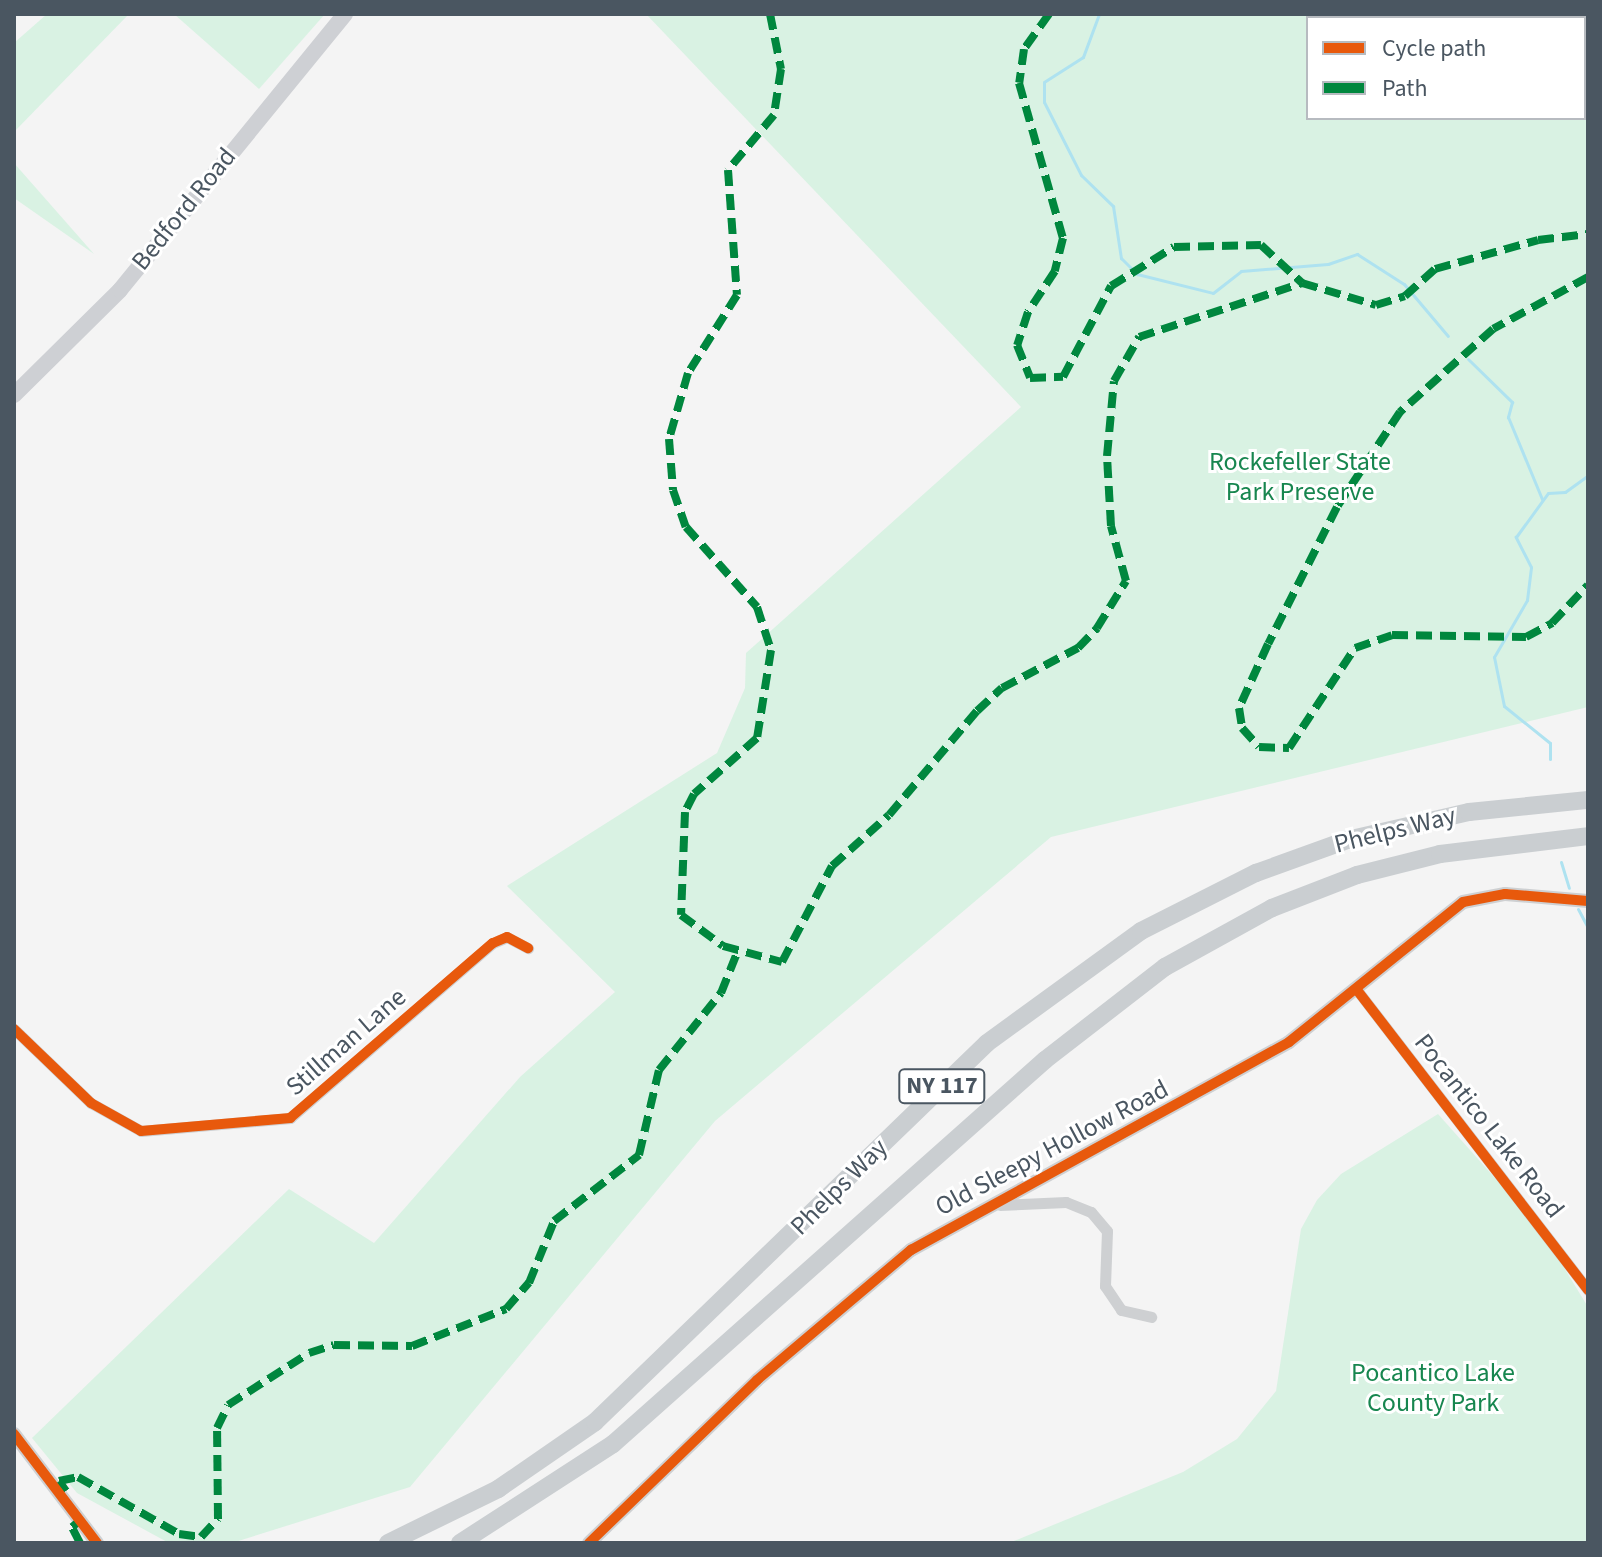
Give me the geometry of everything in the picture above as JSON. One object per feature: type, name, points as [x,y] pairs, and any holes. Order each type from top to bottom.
[{"type":"main road","name":"Bedford Road","points":[[14,395],[120,290],[345,14]]},
{"type":"main road","name":"Phelps Way","points":[[388,1543],[498,1489],[595,1422],[987,1043],[1141,931],[1256,873],[1347,840],[1469,812],[1588,800]]},
{"type":"main road","name":"Phelps Way","points":[[460,1543],[613,1444],[1069,1039],[1174,961],[1272,908],[1377,869],[1588,836]]},
{"type":"street","name":"Old Sleepy Hollow Road","points":[[589,1543],[862,1288],[911,1250],[1000,1205],[1289,1042],[1463,902],[1505,894],[1588,901]]},
{"type":"street","name":"Stillman Lane","points":[[14,1029],[91,1103],[141,1131],[290,1118],[493,943],[507,937],[528,948]]},
{"type":"street","name":"Pocantico Lake Road","points":[[1357,990],[1588,1290]]},
{"type":"street","points":[[1000,1205],[1066,1202],[1091,1212],[1107,1231],[1105,1286],[1121,1310],[1151,1317]]},
{"type":"street","points":[[14,1434],[97,1543]]},
{"type":"green space","points":[[47,14],[129,14],[14,132],[14,43]]},
{"type":"green space","points":[[174,14],[325,14],[259,89]]},
{"type":"green space","name":"Rockefeller State Park Preserve","points":[[646,14],[1588,14],[1588,707],[1051,837],[715,1121],[410,1487],[232,1543],[169,1543],[77,1493],[32,1438],[289,1189],[374,1243],[520,1077],[615,992],[507,886],[717,753],[745,688],[746,653],[1021,407]]},
{"type":"green space","points":[[14,163],[94,254],[14,198]]},
{"type":"green space","name":"Pocantico Lake County Park","points":[[1438,1114],[1541,1230],[1588,1307],[1588,1543],[1009,1543],[1183,1472],[1237,1439],[1276,1391],[1301,1229],[1317,1200],[1341,1174]]},
{"type":"waterway","points":[[1099,14],[1083,57],[1044,82],[1044,102],[1081,175],[1113,206],[1121,258],[1137,274],[1213,293],[1241,271],[1328,264],[1357,254],[1404,284],[1448,336]]},
{"type":"waterway","points":[[1468,359],[1512,402],[1508,417],[1542,499]]},
{"type":"waterway","points":[[1550,759],[1550,743],[1504,706],[1494,657],[1527,600],[1531,567],[1516,537],[1548,493],[1565,492],[1588,475]]},
{"type":"waterway","points":[[1561,862],[1569,888]]},
{"type":"waterway","points":[[1578,909],[1588,928],[1588,959]]},
{"type":"marked path","points":[[770,14],[781,69],[774,115],[728,170],[737,295],[688,373],[669,439],[673,490],[686,527],[757,607],[771,650],[757,738],[694,794],[685,812],[681,915],[723,946],[782,962],[832,866],[889,815],[977,711],[1002,688],[1078,648],[1097,628],[1126,581],[1111,526],[1107,456],[1114,381],[1139,337],[1302,283]]},
{"type":"marked path","points":[[1049,14],[1024,49],[1019,83],[1063,238],[1055,271],[1028,312],[1017,345],[1030,378],[1063,377],[1111,286],[1174,247],[1261,245],[1302,283],[1376,305],[1405,296],[1435,269],[1538,240],[1588,234]]},
{"type":"marked path","points":[[1588,277],[1493,329],[1400,412],[1337,507],[1268,644],[1239,708],[1242,728],[1259,747],[1289,748],[1355,648],[1392,635],[1526,637],[1552,623],[1588,585]]},
{"type":"marked path","points":[[66,1491],[59,1481],[78,1477],[179,1534],[201,1537],[218,1519],[217,1428],[228,1405],[309,1353],[334,1345],[412,1346],[506,1309],[529,1283],[554,1221],[639,1155],[659,1070],[721,993],[737,953]]},
{"type":"marked path","points":[[80,1543],[72,1527],[83,1518]]},
{"type":"cycle path","points":[[589,1543],[757,1380],[911,1250],[1289,1042],[1463,902],[1505,894],[1588,901]]},
{"type":"cycle path","points":[[14,1029],[91,1103],[141,1131],[290,1118],[493,943],[507,937],[528,948]]},
{"type":"cycle path","points":[[1357,990],[1588,1290]]},
{"type":"cycle path","points":[[14,1434],[97,1543]]}]
